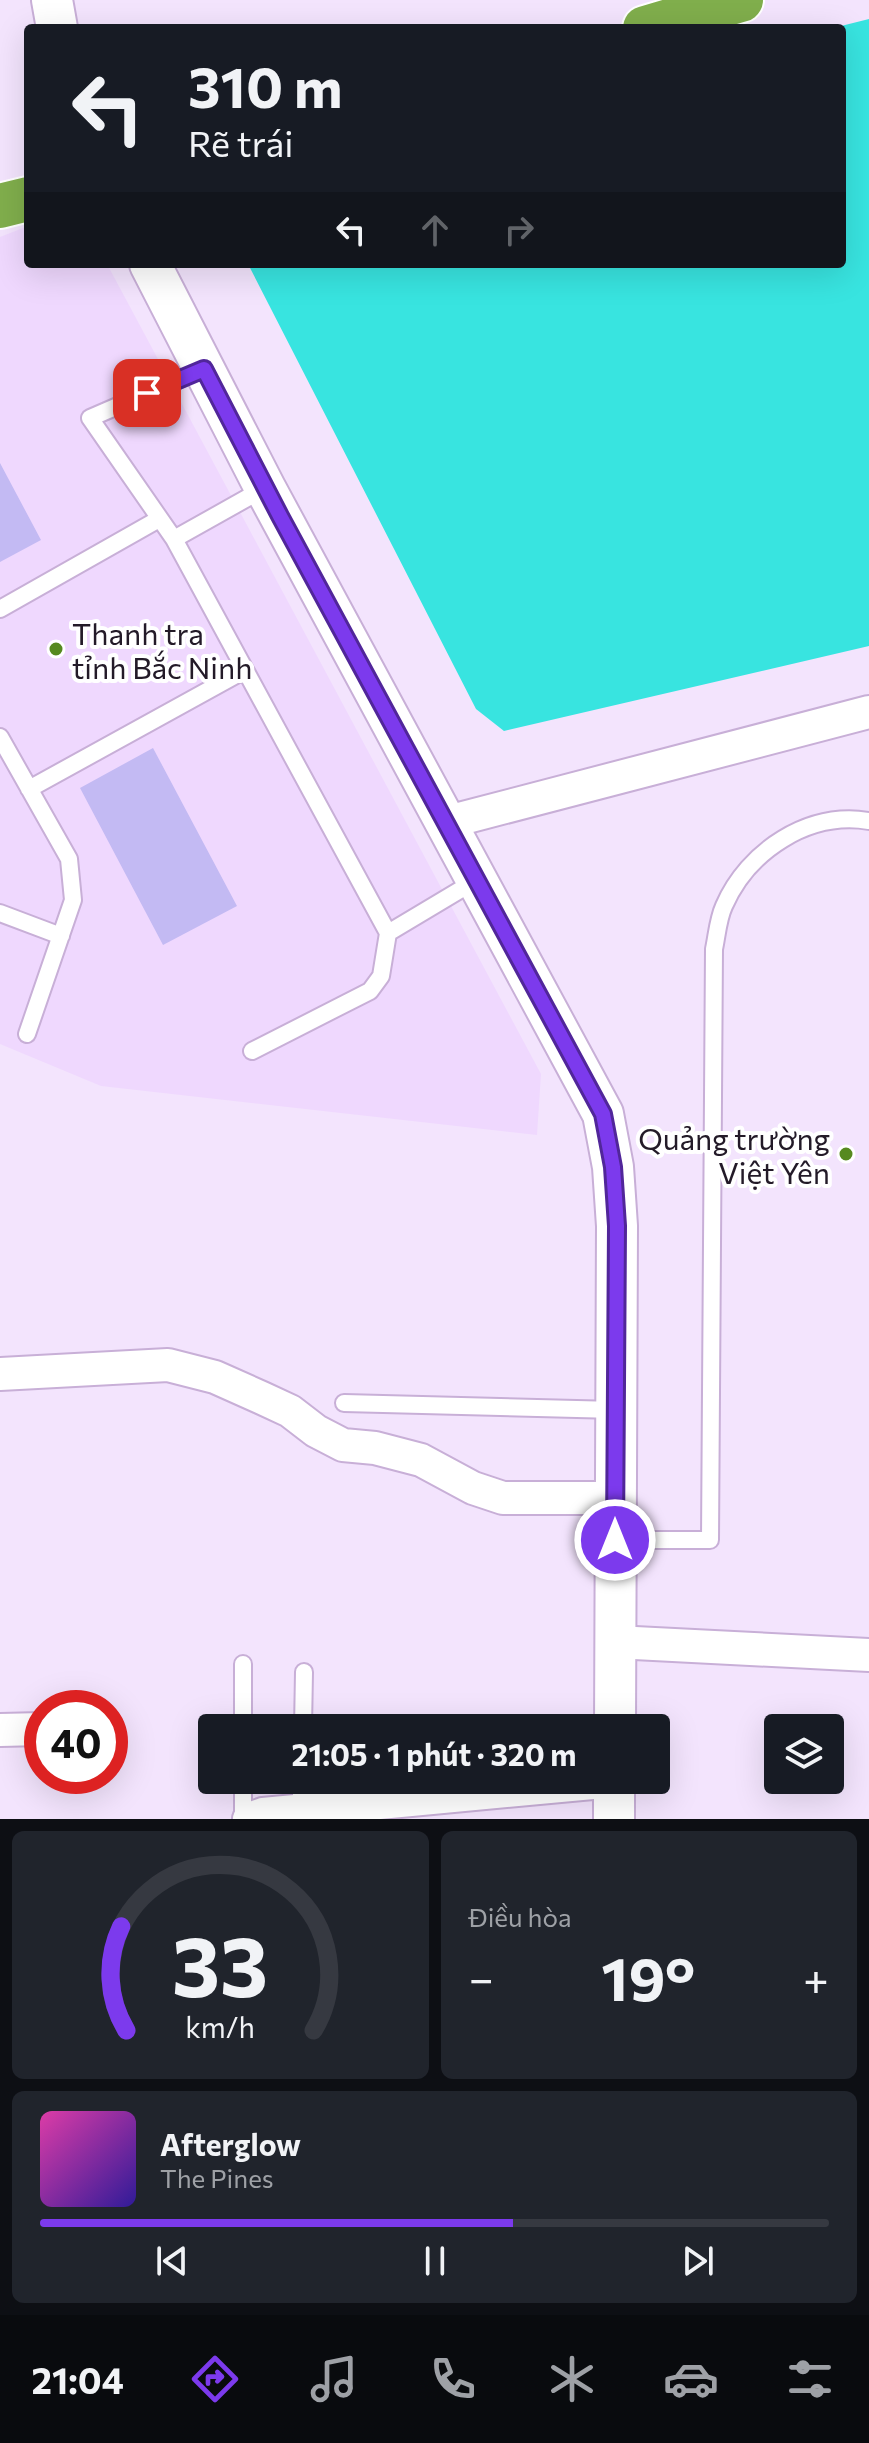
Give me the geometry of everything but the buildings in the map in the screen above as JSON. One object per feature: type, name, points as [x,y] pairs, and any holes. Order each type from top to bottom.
[{"type":"highway","points":[[659,24],[741,0]]},
{"type":"highway","points":[[0,206],[24,200]]},
{"type":"street","points":[[52,0],[56,24]]},
{"type":"street","points":[[152,268],[265,488],[603,1114],[613,1167],[617,1226],[615,1714]]},
{"type":"street","points":[[444,823],[869,712]]},
{"type":"street","points":[[0,1374],[168,1365],[215,1377],[262,1398],[290,1411],[316,1431],[343,1445],[375,1448],[421,1460],[473,1488],[503,1498],[615,1498]]},
{"type":"street","points":[[615,1642],[869,1655]]},
{"type":"street","points":[[0,1730],[24,1729]]},
{"type":"street","points":[[245,1811],[263,1814],[301,1812],[477,1794]]},
{"type":"street","points":[[614,1794],[614,1819]]},
{"type":"lane","points":[[204,369],[90,418],[174,539],[388,933],[381,976],[370,991],[252,1051]]},
{"type":"lane","points":[[174,539],[265,488]]},
{"type":"lane","points":[[0,609],[159,519]]},
{"type":"lane","points":[[29,789],[245,670]]},
{"type":"lane","points":[[0,737],[69,859],[73,900],[27,1034]]},
{"type":"lane","points":[[615,1540],[710,1540],[714,949],[723,908],[744,872],[774,843],[812,825],[853,819],[869,821]]},
{"type":"lane","points":[[388,933],[475,881]]},
{"type":"lane","points":[[0,913],[61,936]]},
{"type":"lane","points":[[344,1403],[616,1410]]},
{"type":"lane","points":[[243,1664],[243,1714]]},
{"type":"lane","points":[[303,1714],[304,1672]]},
{"type":"lane","points":[[301,1794],[301,1812]]},
{"type":"shaded area","points":[[869,19],[869,646],[504,731],[476,709],[250,268],[846,268],[846,25]]},
{"type":"shaded area","points":[[24,228],[24,268],[109,268],[541,1074],[537,1135],[101,1086],[0,1044],[0,237]]},
{"type":"place","name":"Thanh tra tỉnh Bắc Ninh","points":[[56,649]]},
{"type":"place","name":"Quảng trường Việt Yên","points":[[846,1154]]},
{"type":"route","points":[[147,393],[204,369],[475,881],[603,1114],[613,1167],[617,1226],[615,1540]]}]
